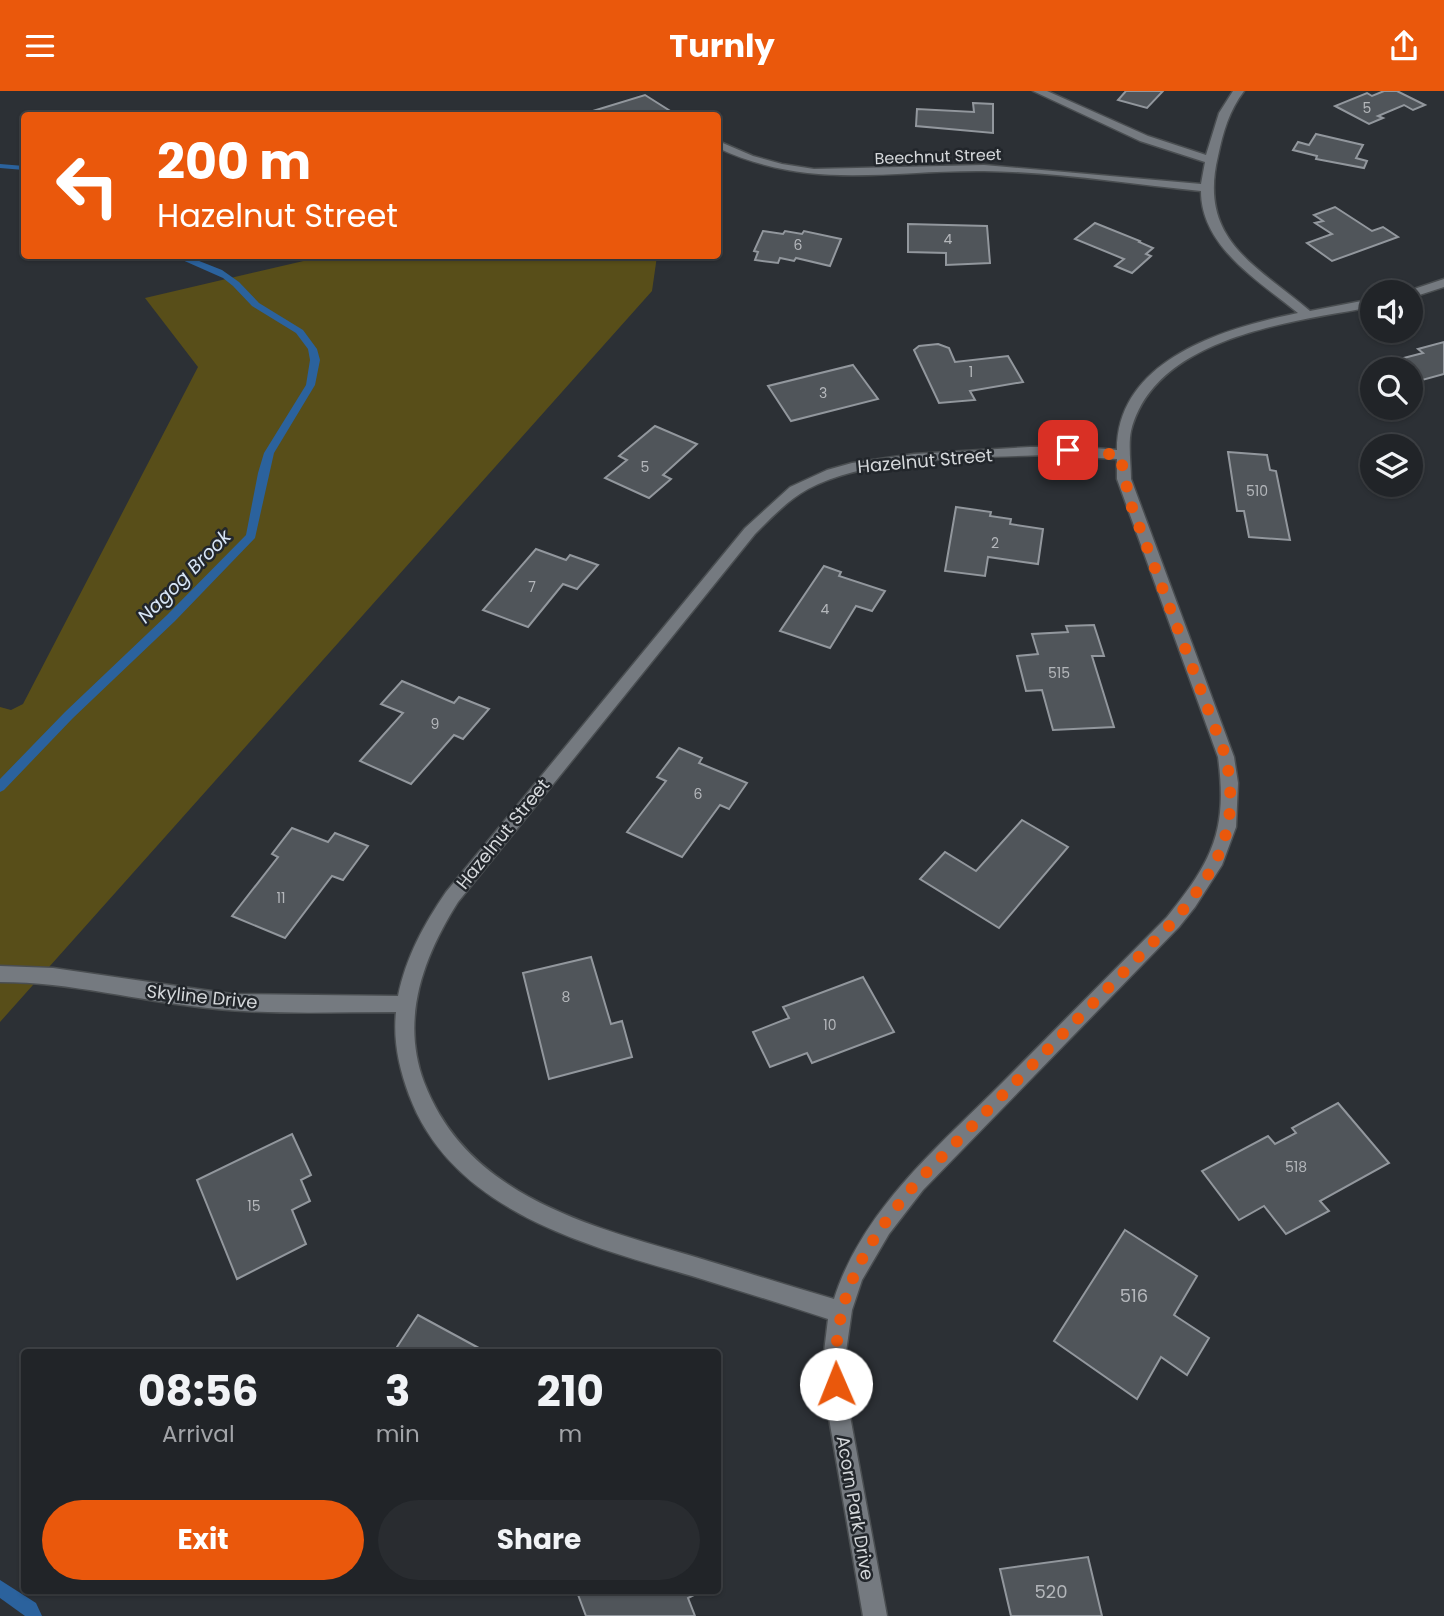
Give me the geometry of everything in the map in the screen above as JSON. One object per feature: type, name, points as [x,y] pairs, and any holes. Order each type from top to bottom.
[{"type":"street","points":[[1038,91],[1170,151],[1211,160]]},
{"type":"street","points":[[1239,91],[1220,122],[1211,160],[1207,188],[1211,222],[1235,254],[1306,314]]},
{"type":"street","name":"Beechnut Street","points":[[721,145],[768,166],[812,173],[986,168],[1207,188]]},
{"type":"street","points":[[1423,290],[1444,283]]},
{"type":"street","name":"Acorn Park Drive","points":[[875,1616],[838,1411],[835,1357],[840,1312],[856,1268],[883,1222],[916,1183],[1173,922],[1196,894],[1227,837],[1231,782],[1226,757],[1130,502],[1120,455],[1129,417],[1137,401],[1165,368],[1184,355],[1240,330],[1306,314],[1360,305]]},
{"type":"street","name":"Hazelnut Street","points":[[840,1312],[566,1226],[521,1205],[480,1178],[450,1149],[427,1119],[414,1085],[406,1055],[403,1025],[416,959],[429,930],[452,897],[750,530],[788,496],[810,481],[835,471],[886,461],[1068,450],[1120,455]]},
{"type":"street","name":"Skyline Drive","points":[[0,974],[44,972],[207,1000],[270,1004],[406,1004]]},
{"type":"shaded area","points":[[312,259],[657,259],[652,291],[0,1022],[0,707],[11,710],[23,704],[198,367],[145,298]]},
{"type":"building","points":[[1126,91],[1163,91],[1147,108],[1118,100]]},
{"type":"building","points":[[1384,91],[1397,91],[1425,105],[1413,110],[1404,105],[1378,116],[1383,118],[1369,124],[1335,106],[1367,93],[1372,96]]},
{"type":"building","points":[[645,95],[672,112],[590,112]]},
{"type":"building","points":[[973,103],[993,104],[993,133],[916,126],[917,109],[974,112]]},
{"type":"building","points":[[1316,134],[1363,145],[1356,158],[1367,161],[1364,168],[1316,159],[1317,156],[1293,150],[1298,142],[1309,145]]},
{"type":"building","points":[[1335,207],[1372,231],[1383,227],[1398,237],[1332,261],[1307,243],[1332,234],[1315,223],[1323,221],[1314,215]]},
{"type":"building","points":[[1095,223],[1153,248],[1146,254],[1151,256],[1132,273],[1115,266],[1124,259],[1075,239]]},
{"type":"building","points":[[908,224],[987,226],[990,263],[946,265],[946,253],[908,252]]},
{"type":"building","points":[[763,231],[802,234],[804,231],[841,239],[830,266],[796,258],[794,261],[780,258],[778,263],[755,260],[758,252],[754,251]]},
{"type":"building","points":[[1444,342],[1444,374],[1423,380],[1423,357],[1408,357],[1423,353],[1418,349]]},
{"type":"building","points":[[938,344],[949,348],[955,362],[1008,356],[1023,382],[970,391],[975,400],[939,403],[914,350],[919,346]]},
{"type":"building","points":[[853,365],[878,399],[791,421],[768,386]]},
{"type":"building","points":[[655,426],[697,444],[663,475],[671,479],[649,498],[605,478],[627,460],[619,456]]},
{"type":"building","points":[[1228,452],[1267,455],[1270,470],[1276,471],[1290,540],[1249,537],[1244,511],[1237,511]]},
{"type":"building","points":[[956,507],[991,512],[990,516],[1011,519],[1010,524],[1043,529],[1038,564],[988,557],[985,576],[945,571]]},
{"type":"building","points":[[536,549],[566,560],[570,555],[598,565],[577,589],[563,584],[528,627],[483,610]]},
{"type":"building","points":[[824,566],[841,572],[839,576],[885,591],[872,611],[856,606],[830,648],[780,631]]},
{"type":"building","points":[[1094,625],[1104,656],[1092,656],[1114,727],[1053,730],[1042,690],[1026,691],[1017,656],[1038,654],[1032,634],[1068,632],[1066,626]]},
{"type":"building","points":[[402,681],[454,703],[459,697],[489,709],[463,739],[454,735],[411,784],[360,761],[403,713],[381,704]]},
{"type":"building","points":[[679,748],[702,758],[699,763],[747,783],[729,809],[720,805],[682,857],[627,832],[666,781],[657,777]]},
{"type":"building","points":[[1022,820],[1068,847],[999,928],[920,879],[945,852],[976,871]]},
{"type":"building","points":[[292,828],[328,842],[335,833],[368,846],[343,880],[332,876],[285,938],[232,916],[278,857],[272,854]]},
{"type":"building","points":[[591,957],[611,1024],[622,1021],[632,1057],[549,1079],[523,973]]},
{"type":"building","points":[[863,977],[894,1032],[812,1063],[807,1053],[770,1067],[753,1032],[789,1018],[783,1007]]},
{"type":"building","points":[[1338,1103],[1389,1163],[1320,1201],[1329,1211],[1286,1234],[1264,1206],[1239,1220],[1202,1171],[1268,1136],[1275,1144],[1296,1133],[1292,1128]]},
{"type":"building","points":[[292,1134],[311,1175],[301,1180],[310,1201],[292,1210],[306,1244],[237,1279],[197,1180]]},
{"type":"building","points":[[1125,1230],[1197,1276],[1174,1315],[1209,1338],[1187,1375],[1161,1357],[1137,1399],[1054,1341]]},
{"type":"building","points":[[418,1315],[481,1349],[396,1349]]},
{"type":"building","points":[[1088,1557],[1102,1616],[1011,1616],[1000,1569]]},
{"type":"building","points":[[578,1594],[696,1594],[688,1598],[695,1616],[586,1616]]},
{"type":"waterway","name":"Nagog Brook","points":[[0,166],[21,168]]},
{"type":"waterway","name":"Nagog Brook","points":[[0,787],[69,715],[171,618],[251,536],[269,453],[311,385],[315,360],[313,349],[300,331],[255,304],[226,276],[186,259]]},
{"type":"waterway","name":"Nagog Brook","points":[[0,1588],[30,1609],[34,1616]]},
{"type":"route","points":[[836,1384],[835,1357],[840,1312],[856,1268],[883,1222],[916,1183],[1173,922],[1196,894],[1227,837],[1231,782],[1226,757],[1130,502],[1120,455],[1068,450]]}]
